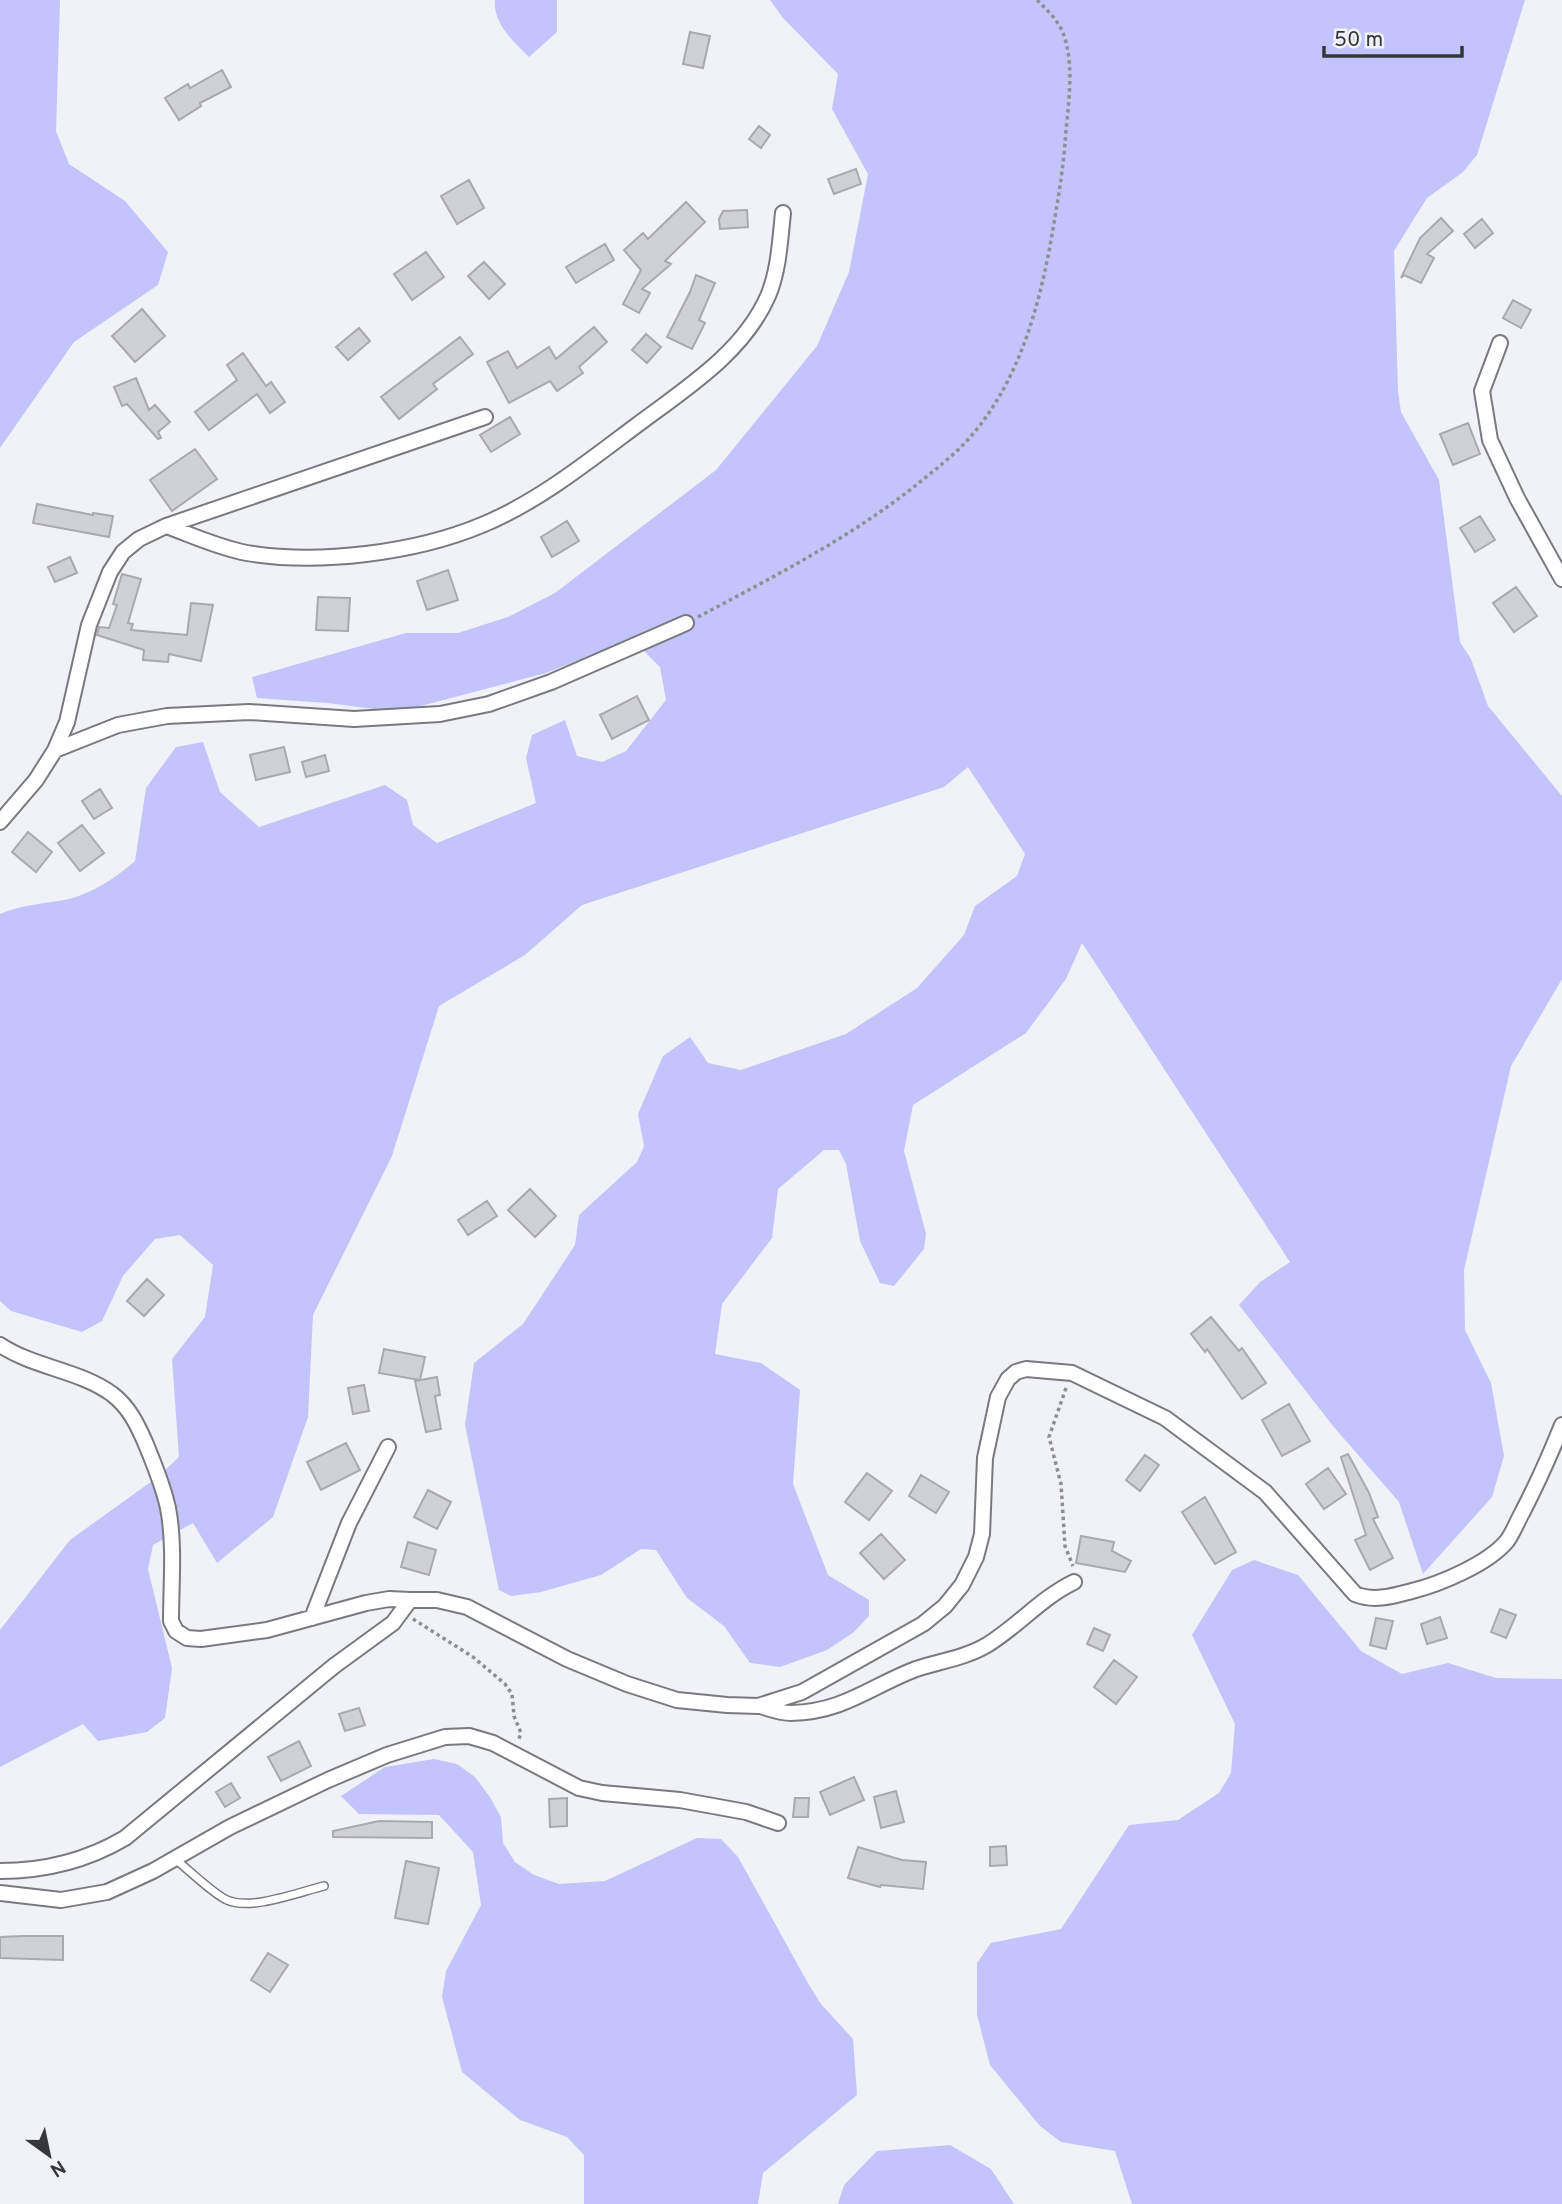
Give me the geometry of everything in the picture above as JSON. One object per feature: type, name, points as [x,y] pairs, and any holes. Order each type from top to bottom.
[{"type":"street","points":[[166,526],[246,553],[318,556],[386,551],[455,535],[484,525],[563,479],[701,377],[729,352],[752,324],[768,296],[777,267],[783,213]]},
{"type":"street","points":[[1500,344],[1482,391],[1490,440],[1517,498],[1562,579]]},
{"type":"street","points":[[0,822],[36,780],[55,750],[67,722],[89,625],[110,572],[123,552],[139,539],[166,526],[485,417]]},
{"type":"street","points":[[55,750],[118,724],[167,716],[249,712],[354,719],[440,714],[489,704],[551,682],[687,623]]},
{"type":"street","points":[[0,1345],[18,1357],[75,1374],[112,1394],[131,1412],[159,1475],[168,1510],[172,1621],[176,1631],[187,1638],[201,1639],[267,1630],[389,1599],[437,1601],[467,1607],[568,1659],[627,1684],[677,1700],[758,1706],[789,1713],[846,1703],[917,1669],[984,1647],[1041,1602],[1074,1582]]},
{"type":"street","points":[[758,1706],[802,1692],[923,1624],[945,1606],[962,1585],[976,1557],[982,1534],[985,1458],[998,1397],[1008,1379],[1016,1372],[1026,1369],[1072,1373],[1165,1418],[1265,1492],[1355,1594],[1366,1599],[1378,1599],[1416,1590],[1443,1580],[1481,1562],[1497,1550],[1508,1540],[1541,1475],[1562,1425]]},
{"type":"street","points":[[312,1618],[349,1523],[388,1447]]},
{"type":"street","points":[[0,1871],[40,1869],[65,1864],[107,1849],[125,1838],[230,1749],[393,1623],[410,1600]]},
{"type":"street","points":[[0,1893],[61,1900],[93,1896],[127,1884],[230,1827],[328,1780],[398,1751],[444,1737],[469,1735],[512,1752],[579,1788],[602,1793],[680,1800],[746,1812],[778,1823]]},
{"type":"lane","points":[[175,1859],[227,1900],[243,1903],[259,1902],[324,1886]]},
{"type":"path","points":[[687,623],[807,559],[885,510],[947,461],[977,429],[1002,393],[1029,331],[1046,274],[1064,163],[1069,63],[1063,33],[1052,15],[1037,0]]},
{"type":"path","points":[[1072,1373],[1049,1437],[1061,1484],[1065,1546],[1073,1563],[1074,1582]]},
{"type":"path","points":[[402,1613],[454,1643],[512,1693],[514,1716],[521,1733],[512,1752]]},
{"type":"shaded area","points":[[0,0],[60,0],[56,131],[69,164],[125,201],[168,252],[158,285],[74,342],[0,448]]},
{"type":"shaded area","points":[[495,0],[557,0],[557,32],[529,57],[501,24],[495,9]]},
{"type":"shaded area","points":[[770,0],[1525,0],[1477,155],[1463,172],[1427,198],[1394,251],[1401,412],[1439,480],[1460,642],[1471,659],[1488,706],[1562,796],[1562,979],[1511,1066],[1464,1270],[1465,1330],[1491,1383],[1504,1456],[1492,1497],[1423,1574],[1399,1502],[1333,1426],[1239,1305],[1260,1282],[1290,1262],[1082,943],[1066,979],[1026,1033],[913,1105],[904,1151],[926,1234],[924,1249],[894,1286],[880,1283],[860,1241],[846,1164],[839,1150],[824,1150],[778,1189],[772,1238],[722,1304],[715,1354],[761,1363],[800,1390],[793,1484],[828,1575],[869,1600],[869,1616],[854,1632],[827,1650],[780,1667],[750,1663],[724,1626],[687,1598],[656,1550],[641,1549],[601,1575],[541,1592],[511,1596],[499,1590],[465,1425],[474,1363],[523,1324],[575,1245],[579,1215],[637,1162],[644,1146],[638,1114],[663,1056],[690,1037],[708,1063],[741,1070],[846,1034],[917,988],[964,935],[975,906],[1017,876],[1025,854],[968,767],[944,787],[582,905],[525,955],[439,1006],[392,1156],[313,1315],[308,1417],[273,1517],[217,1563],[193,1523],[153,1545],[148,1569],[172,1668],[165,1718],[147,1732],[98,1741],[83,1724],[0,1767],[0,1630],[70,1540],[159,1476],[179,1457],[172,1359],[205,1317],[213,1265],[180,1235],[155,1239],[123,1276],[102,1321],[82,1332],[11,1311],[0,1301],[0,914],[87,893],[135,861],[146,788],[176,747],[203,742],[220,792],[259,827],[385,785],[407,800],[413,825],[437,843],[536,803],[526,758],[532,735],[565,720],[577,756],[602,762],[626,751],[666,700],[660,667],[642,649],[615,646],[546,673],[398,712],[257,698],[252,677],[406,633],[458,633],[508,617],[555,593],[716,470],[817,346],[849,272],[868,174],[832,109],[838,74],[783,18]]},
{"type":"shaded area","points":[[1254,1560],[1298,1575],[1361,1651],[1402,1674],[1448,1663],[1496,1678],[1562,1679],[1562,2204],[1132,2204],[1115,2151],[1061,2142],[1040,2126],[990,2065],[977,2015],[977,1963],[991,1943],[1061,1929],[1129,1825],[1178,1820],[1219,1793],[1231,1773],[1235,1724],[1192,1635],[1232,1570]]},
{"type":"shaded area","points":[[434,1759],[457,1764],[475,1777],[501,1817],[503,1843],[515,1862],[534,1875],[559,1884],[605,1881],[697,1838],[721,1839],[738,1857],[821,2004],[853,2039],[857,2095],[763,2173],[758,2204],[584,2204],[584,2155],[567,2137],[520,2120],[462,2072],[442,1997],[446,1971],[481,1905],[473,1852],[439,1815],[359,1814],[341,1796],[385,1767]]},
{"type":"shaded area","points":[[950,2145],[991,2169],[1014,2204],[838,2204],[844,2185],[877,2151]]},
{"type":"building","points":[[690,32],[710,36],[703,68],[683,64]]},
{"type":"building","points":[[222,70],[231,87],[200,103],[201,106],[179,120],[165,98],[188,84],[190,88]]},
{"type":"building","points":[[759,126],[770,135],[761,148],[749,139]]},
{"type":"building","points":[[856,169],[861,184],[834,194],[828,179]]},
{"type":"building","points":[[469,180],[484,208],[457,224],[441,196]]},
{"type":"building","points":[[686,202],[705,222],[665,261],[671,264],[642,289],[650,293],[639,313],[623,304],[641,270],[624,250],[643,233],[648,239]]},
{"type":"building","points":[[747,210],[748,227],[720,229],[719,219],[723,211]]},
{"type":"building","points":[[1441,218],[1453,231],[1427,254],[1434,258],[1421,283],[1404,275],[1401,278],[1420,238]]},
{"type":"building","points":[[1482,219],[1493,233],[1475,248],[1464,234]]},
{"type":"building","points":[[605,244],[614,260],[576,283],[566,267]]},
{"type":"building","points":[[426,252],[444,277],[412,300],[394,274]]},
{"type":"building","points":[[484,262],[505,284],[489,299],[468,276]]},
{"type":"building","points":[[696,275],[715,283],[699,320],[705,323],[692,349],[667,337]]},
{"type":"building","points":[[1513,300],[1531,310],[1521,328],[1503,318]]},
{"type":"building","points":[[142,309],[165,336],[135,362],[112,336]]},
{"type":"building","points":[[594,327],[607,342],[579,367],[583,373],[557,391],[550,381],[509,403],[487,362],[508,351],[517,368],[549,347],[556,359]]},
{"type":"building","points":[[359,328],[370,341],[348,360],[336,347]]},
{"type":"building","points":[[646,334],[661,347],[647,363],[632,350]]},
{"type":"building","points":[[460,337],[473,354],[433,384],[437,389],[399,419],[381,397]]},
{"type":"building","points":[[243,353],[266,386],[271,382],[285,402],[270,413],[257,394],[209,430],[195,412],[237,380],[227,365]]},
{"type":"building","points":[[136,378],[149,410],[155,405],[170,422],[158,432],[161,438],[158,439],[127,404],[122,406],[114,387]]},
{"type":"building","points":[[510,417],[520,434],[491,452],[480,435]]},
{"type":"building","points":[[1468,423],[1480,454],[1453,465],[1440,434]]},
{"type":"building","points":[[195,449],[217,479],[172,511],[150,480]]},
{"type":"building","points":[[37,504],[93,515],[113,516],[109,537],[33,523]]},
{"type":"building","points":[[1480,516],[1495,540],[1475,552],[1460,528]]},
{"type":"building","points":[[567,521],[579,541],[552,557],[541,537]]},
{"type":"building","points":[[70,557],[77,573],[55,582],[48,567]]},
{"type":"building","points":[[448,570],[458,600],[427,610],[417,581]]},
{"type":"building","points":[[122,574],[141,579],[128,623],[133,624],[131,630],[187,635],[191,603],[213,605],[201,661],[169,654],[168,662],[143,660],[144,650],[97,635],[99,627],[109,628],[117,605],[113,604]]},
{"type":"building","points":[[1516,587],[1537,616],[1514,632],[1493,603]]},
{"type":"building","points":[[318,597],[350,598],[348,631],[316,630]]},
{"type":"building","points":[[637,696],[649,720],[612,739],[600,715]]},
{"type":"building","points":[[284,747],[290,772],[256,780],[250,755]]},
{"type":"building","points":[[325,755],[329,771],[306,777],[302,762]]},
{"type":"building","points":[[100,789],[112,808],[94,819],[82,801]]},
{"type":"building","points":[[82,825],[104,853],[80,871],[58,843]]},
{"type":"building","points":[[28,832],[52,852],[36,872],[12,852]]},
{"type":"building","points":[[530,1189],[556,1216],[535,1237],[508,1210]]},
{"type":"building","points":[[487,1201],[497,1216],[468,1235],[458,1220]]},
{"type":"building","points":[[147,1279],[164,1295],[144,1316],[127,1301]]},
{"type":"building","points":[[1211,1317],[1239,1351],[1242,1348],[1266,1383],[1242,1399],[1207,1349],[1205,1352],[1191,1334]]},
{"type":"building","points":[[384,1349],[425,1357],[420,1380],[379,1373]]},
{"type":"building","points":[[437,1377],[440,1395],[435,1396],[441,1429],[426,1432],[415,1381]]},
{"type":"building","points":[[364,1385],[369,1411],[353,1414],[348,1388]]},
{"type":"building","points":[[1289,1404],[1310,1441],[1282,1456],[1262,1420]]},
{"type":"building","points":[[346,1443],[360,1470],[321,1490],[307,1462]]},
{"type":"building","points":[[1348,1454],[1369,1493],[1378,1517],[1373,1519],[1393,1558],[1370,1570],[1355,1540],[1366,1535],[1341,1457]]},
{"type":"building","points":[[1145,1455],[1159,1465],[1140,1491],[1126,1480]]},
{"type":"building","points":[[1328,1468],[1346,1494],[1324,1509],[1306,1484]]},
{"type":"building","points":[[867,1473],[892,1491],[869,1520],[845,1502]]},
{"type":"building","points":[[921,1475],[949,1492],[936,1513],[909,1496]]},
{"type":"building","points":[[428,1490],[451,1502],[437,1529],[414,1517]]},
{"type":"building","points":[[1205,1497],[1236,1552],[1215,1564],[1182,1512]]},
{"type":"building","points":[[881,1534],[905,1560],[884,1579],[860,1553]]},
{"type":"building","points":[[1081,1536],[1114,1542],[1112,1551],[1131,1561],[1125,1572],[1076,1563]]},
{"type":"building","points":[[408,1542],[436,1550],[429,1575],[401,1567]]},
{"type":"building","points":[[1500,1609],[1516,1615],[1506,1638],[1491,1632]]},
{"type":"building","points":[[1440,1617],[1447,1638],[1427,1644],[1421,1624]]},
{"type":"building","points":[[1376,1618],[1393,1621],[1386,1649],[1370,1645]]},
{"type":"building","points":[[1094,1628],[1110,1635],[1103,1651],[1087,1644]]},
{"type":"building","points":[[1114,1660],[1137,1677],[1116,1704],[1094,1687]]},
{"type":"building","points":[[359,1708],[365,1725],[345,1731],[339,1714]]},
{"type":"building","points":[[299,1741],[311,1766],[281,1781],[268,1757]]},
{"type":"building","points":[[854,1777],[864,1800],[830,1815],[820,1792]]},
{"type":"building","points":[[231,1783],[240,1798],[225,1807],[216,1792]]},
{"type":"building","points":[[896,1791],[904,1822],[881,1828],[874,1797]]},
{"type":"building","points":[[567,1798],[567,1826],[550,1827],[549,1799]]},
{"type":"building","points":[[795,1798],[809,1798],[808,1817],[793,1817]]},
{"type":"building","points":[[379,1821],[432,1822],[432,1838],[333,1837],[333,1831]]},
{"type":"building","points":[[1006,1846],[1007,1865],[990,1866],[990,1847]]},
{"type":"building","points":[[858,1847],[902,1860],[926,1862],[923,1889],[880,1887],[848,1878]]},
{"type":"building","points":[[406,1861],[439,1868],[428,1924],[395,1918]]},
{"type":"building","points":[[63,1936],[63,1960],[0,1958],[0,1937]]},
{"type":"building","points":[[268,1953],[288,1965],[270,1992],[251,1980]]}]
